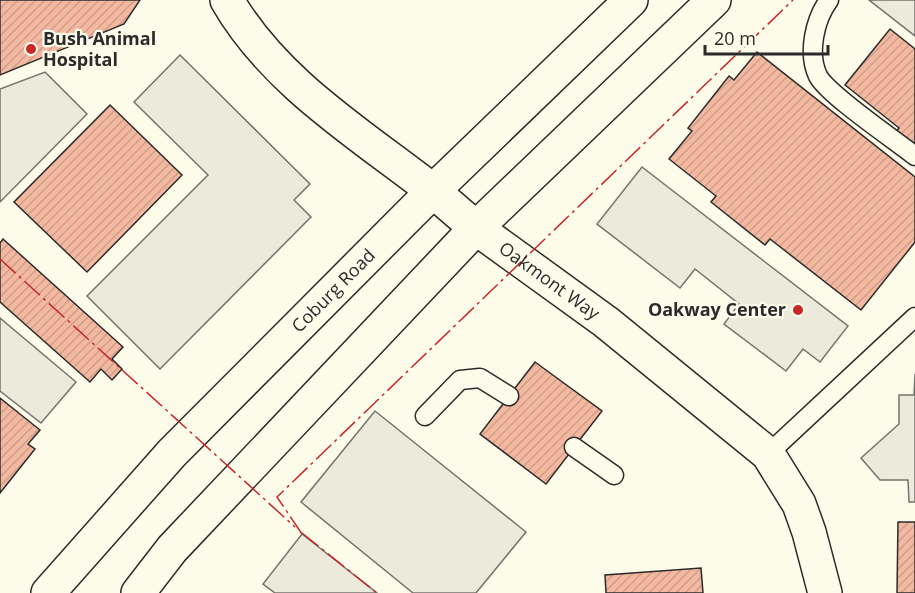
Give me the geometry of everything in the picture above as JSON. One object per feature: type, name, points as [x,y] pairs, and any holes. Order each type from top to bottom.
[{"type":"main road","name":"Oakmont Way","points":[[227,0],[254,42],[284,72],[476,228],[606,322],[768,454],[799,504],[825,593]]},
{"type":"main road","name":"Coburg Road","points":[[48,593],[172,453],[433,191],[631,0]]},
{"type":"main road","points":[[138,593],[172,549],[476,228],[714,0]]},
{"type":"lane","points":[[829,0],[815,32],[817,74],[832,91],[915,156]]},
{"type":"lane","points":[[768,454],[915,317]]},
{"type":"lane","points":[[425,416],[453,384],[469,378],[489,381],[509,396]]},
{"type":"lane","points":[[574,447],[614,476]]},
{"type":"shaded area","points":[[869,0],[915,0],[915,36]]},
{"type":"shaded area","points":[[180,55],[310,184],[294,200],[311,217],[160,369],[87,296],[208,175],[134,102]]},
{"type":"shaded area","points":[[45,72],[87,114],[0,202],[0,89]]},
{"type":"shaded area","points":[[642,167],[848,326],[820,362],[803,349],[786,371],[724,324],[739,304],[695,269],[680,288],[597,224]]},
{"type":"shaded area","points":[[0,318],[76,382],[41,423],[0,391]]},
{"type":"shaded area","points":[[915,374],[915,502],[909,502],[908,480],[880,480],[861,458],[899,424],[899,395],[914,395]]},
{"type":"shaded area","points":[[375,411],[526,532],[476,593],[413,593],[301,502]]},
{"type":"shaded area","points":[[302,534],[377,593],[275,593],[263,584]]},
{"type":"building","name":"Bush Animal Hospital","points":[[0,0],[140,0],[124,24],[0,75]]},
{"type":"building","points":[[890,29],[915,49],[915,149],[895,133],[899,128],[845,85]]},
{"type":"building","points":[[757,52],[915,177],[915,242],[861,310],[770,239],[765,245],[711,202],[716,196],[669,159],[692,131],[688,128],[729,76],[734,80]]},
{"type":"building","points":[[110,105],[182,175],[87,272],[14,202]]},
{"type":"building","points":[[3,239],[123,347],[112,359],[122,369],[112,380],[101,369],[90,382],[0,302],[0,243]]},
{"type":"building","points":[[535,362],[602,411],[546,484],[480,434]]},
{"type":"building","points":[[0,398],[40,430],[28,444],[35,449],[0,493]]},
{"type":"building","points":[[898,522],[915,522],[915,593],[897,593]]},
{"type":"building","points":[[701,568],[703,593],[606,593],[605,575]]},
{"type":"power","points":[[302,534],[277,497],[793,0]]},
{"type":"power","points":[[0,259],[295,527]]},
{"type":"power","points":[[302,533],[377,593]]},
{"type":"place","name":"Bush Animal Hospital","points":[[31,49]]},
{"type":"place","name":"Oakway Center","points":[[798,310]]}]
